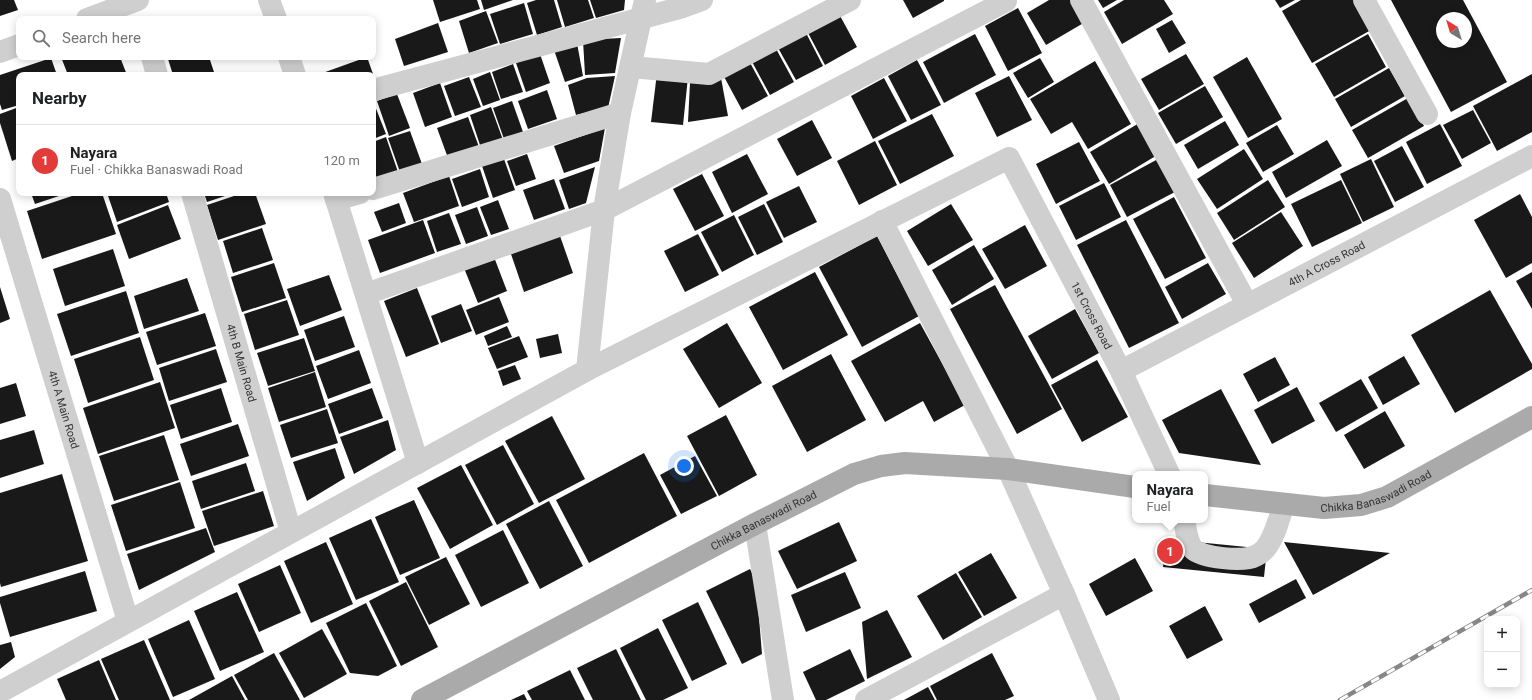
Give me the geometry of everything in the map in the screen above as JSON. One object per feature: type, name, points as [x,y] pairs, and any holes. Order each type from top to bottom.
[{"type":"main road","name":"Chikka Banaswadi Road","points":[[1208,495],[1324,508],[1341,508],[1361,505],[1388,497],[1532,416]]},
{"type":"main road","name":"Chikka Banaswadi Road","points":[[422,700],[854,474],[881,466],[905,464],[1008,469],[1132,487]]},
{"type":"street","points":[[269,0],[275,16]]},
{"type":"street","points":[[376,89],[643,9],[683,7],[702,0]]},
{"type":"street","points":[[631,67],[710,74],[850,0]]},
{"type":"street","points":[[1081,0],[1248,304]]},
{"type":"street","points":[[1364,0],[1427,114]]},
{"type":"street","points":[[366,294],[604,210],[1006,1]]},
{"type":"street","points":[[100,16],[138,7]]},
{"type":"street","points":[[587,370],[604,210],[620,113],[643,9]]},
{"type":"street","points":[[0,52],[16,46]]},
{"type":"street","points":[[153,60],[156,72]]},
{"type":"street","points":[[290,60],[294,72]]},
{"type":"street","points":[[376,188],[620,113]]},
{"type":"street","name":"4th A Cross Road","points":[[1121,371],[1532,156]]},
{"type":"street","name":"1st Cross Road","points":[[882,221],[1009,158],[1121,371],[1168,471]]},
{"type":"street","name":"4th B Main Road","points":[[193,196],[291,532]]},
{"type":"street","points":[[335,197],[418,463]]},
{"type":"street","name":"4th A Main Road","points":[[0,199],[128,621]]},
{"type":"street","points":[[0,692],[587,370],[882,221],[1008,469],[1064,594],[1109,700]]},
{"type":"street","points":[[1185,523],[1187,537],[1193,549],[1206,556],[1240,559],[1255,556],[1265,549],[1272,536],[1284,504]]},
{"type":"street","points":[[756,524],[783,700]]},
{"type":"street","points":[[866,700],[1064,594]]},
{"type":"building","points":[[0,0],[14,0],[18,10],[0,16]]},
{"type":"building","points":[[433,0],[477,0],[480,9],[440,22]]},
{"type":"building","points":[[481,0],[513,0],[484,10]]},
{"type":"building","points":[[536,0],[554,0],[562,27],[537,35],[527,3]]},
{"type":"building","points":[[557,0],[588,0],[594,18],[565,27]]},
{"type":"building","points":[[590,0],[625,0],[624,10],[596,18]]},
{"type":"building","points":[[903,0],[944,0],[944,1],[913,18]]},
{"type":"building","points":[[1049,0],[1075,0],[1087,21],[1046,45],[1027,13]]},
{"type":"building","points":[[1098,0],[1117,0],[1103,8]]},
{"type":"building","points":[[1124,0],[1164,0],[1173,14],[1122,44],[1104,12]]},
{"type":"building","points":[[1275,0],[1295,0],[1280,8]]},
{"type":"building","points":[[1301,0],[1354,0],[1371,30],[1312,63],[1282,11]]},
{"type":"building","points":[[1391,0],[1463,0],[1469,12],[1436,12],[1436,48],[1472,48],[1472,17],[1507,82],[1451,112]]},
{"type":"building","points":[[524,3],[533,34],[500,44],[490,14]]},
{"type":"building","points":[[1018,8],[1042,53],[1008,71],[985,26]]},
{"type":"building","points":[[486,11],[498,43],[469,53],[459,21]]},
{"type":"building","points":[[838,12],[857,47],[825,65],[806,29]]},
{"type":"building","points":[[1172,20],[1186,43],[1169,53],[1156,29]]},
{"type":"building","points":[[438,23],[448,52],[404,66],[395,39]]},
{"type":"building","points":[[805,31],[823,66],[796,80],[777,46]]},
{"type":"building","points":[[975,34],[996,75],[944,103],[923,62]]},
{"type":"building","points":[[1368,34],[1386,67],[1334,97],[1315,64]]},
{"type":"building","points":[[621,38],[615,73],[585,75],[583,40]]},
{"type":"building","points":[[577,43],[583,76],[565,82],[554,50]]},
{"type":"building","points":[[774,45],[794,82],[770,95],[750,58]]},
{"type":"building","points":[[540,54],[550,83],[526,92],[516,63]]},
{"type":"building","points":[[1186,54],[1204,84],[1159,110],[1141,79]]},
{"type":"building","points":[[1247,57],[1282,119],[1248,138],[1213,77]]},
{"type":"building","points":[[1040,58],[1054,82],[1028,98],[1013,73]]},
{"type":"building","points":[[748,59],[768,96],[742,110],[722,73]]},
{"type":"building","points":[[45,60],[52,60],[56,72],[16,72],[16,106],[2,110],[0,104],[0,75]]},
{"type":"building","points":[[62,60],[121,60],[126,72],[67,72]]},
{"type":"building","points":[[168,60],[210,60],[214,72],[172,72]]},
{"type":"building","points":[[359,60],[368,60],[372,72],[325,72]]},
{"type":"building","points":[[917,60],[941,105],[911,120],[888,76]]},
{"type":"building","points":[[1095,61],[1131,124],[1088,149],[1072,122],[1051,134],[1030,99]]},
{"type":"building","points":[[513,64],[523,92],[501,99],[492,72]]},
{"type":"building","points":[[1389,68],[1405,96],[1351,127],[1335,99]]},
{"type":"building","points":[[490,72],[500,100],[483,106],[473,79]]},
{"type":"building","points":[[657,73],[688,77],[683,125],[651,122]]},
{"type":"building","points":[[1532,74],[1532,132],[1497,151],[1473,106]]},
{"type":"building","points":[[615,76],[608,108],[576,115],[568,85],[587,78]]},
{"type":"building","points":[[1009,76],[1032,120],[997,137],[975,93]]},
{"type":"building","points":[[469,77],[481,107],[455,116],[444,86]]},
{"type":"building","points":[[721,78],[728,116],[688,122],[690,83]]},
{"type":"building","points":[[884,78],[907,121],[873,139],[851,96]]},
{"type":"building","points":[[440,83],[452,117],[425,127],[413,93]]},
{"type":"building","points":[[1205,86],[1223,117],[1176,144],[1158,113]]},
{"type":"building","points":[[547,90],[557,119],[528,129],[518,101]]},
{"type":"building","points":[[397,94],[410,128],[389,136],[377,101]]},
{"type":"building","points":[[1408,98],[1424,126],[1368,158],[1352,130]]},
{"type":"building","points":[[512,101],[523,132],[504,139],[493,108]]},
{"type":"building","points":[[491,107],[503,140],[481,148],[470,115]]},
{"type":"building","points":[[16,108],[16,159],[12,161],[0,123],[0,114]]},
{"type":"building","points":[[376,109],[386,134],[376,138]]},
{"type":"building","points":[[1473,110],[1491,143],[1462,159],[1443,125]]},
{"type":"building","points":[[932,114],[954,156],[900,184],[878,141]]},
{"type":"building","points":[[468,117],[479,147],[448,158],[437,128]]},
{"type":"building","points":[[812,120],[832,158],[797,176],[777,139]]},
{"type":"building","points":[[1225,121],[1239,145],[1198,169],[1184,145]]},
{"type":"building","points":[[1141,122],[1159,154],[1109,184],[1090,152]]},
{"type":"building","points":[[1440,124],[1462,166],[1427,184],[1406,142]]},
{"type":"building","points":[[1277,125],[1294,154],[1263,172],[1246,143]]},
{"type":"building","points":[[605,128],[599,161],[564,173],[554,146]]},
{"type":"building","points":[[410,131],[422,164],[400,172],[388,138]]},
{"type":"building","points":[[386,137],[398,172],[376,180],[376,141]]},
{"type":"building","points":[[1327,140],[1342,166],[1286,198],[1272,172]]},
{"type":"building","points":[[875,141],[897,185],[859,205],[837,161]]},
{"type":"building","points":[[1079,142],[1100,181],[1056,204],[1036,164]]},
{"type":"building","points":[[1402,146],[1424,187],[1395,202],[1374,161]]},
{"type":"building","points":[[1244,149],[1263,179],[1217,209],[1197,179]]},
{"type":"building","points":[[527,154],[536,179],[516,186],[507,161]]},
{"type":"building","points":[[747,154],[768,194],[732,213],[712,172]]},
{"type":"building","points":[[504,159],[515,190],[493,198],[482,166]]},
{"type":"building","points":[[1158,159],[1175,192],[1127,217],[1110,185]]},
{"type":"building","points":[[1371,159],[1394,207],[1363,222],[1340,174]]},
{"type":"building","points":[[595,167],[586,203],[569,209],[559,180]]},
{"type":"building","points":[[480,169],[489,197],[462,207],[452,179]]},
{"type":"building","points":[[702,174],[724,216],[695,231],[673,189]]},
{"type":"building","points":[[449,176],[459,206],[414,222],[403,193]]},
{"type":"building","points":[[554,179],[565,209],[534,220],[523,190]]},
{"type":"building","points":[[1268,180],[1285,207],[1234,240],[1217,213]]},
{"type":"building","points":[[1341,180],[1362,223],[1312,247],[1291,204]]},
{"type":"building","points":[[1104,183],[1121,217],[1076,240],[1059,206]]},
{"type":"building","points":[[799,186],[817,222],[784,238],[766,202]]},
{"type":"building","points":[[1520,194],[1532,217],[1532,263],[1506,278],[1474,220]]},
{"type":"building","points":[[32,196],[59,196],[35,204]]},
{"type":"building","points":[[72,196],[103,196],[116,234],[42,259],[27,211]]},
{"type":"building","points":[[108,196],[167,196],[169,202],[117,222]]},
{"type":"building","points":[[205,196],[225,196],[207,202]]},
{"type":"building","points":[[234,196],[256,196],[266,224],[218,240],[207,205]]},
{"type":"building","points":[[1174,197],[1206,258],[1165,279],[1133,219]]},
{"type":"building","points":[[498,200],[509,229],[491,235],[480,207]]},
{"type":"building","points":[[399,203],[406,223],[382,232],[374,212]]},
{"type":"building","points":[[764,204],[783,242],[757,255],[738,217]]},
{"type":"building","points":[[951,204],[973,240],[928,266],[907,231]]},
{"type":"building","points":[[168,205],[181,239],[129,259],[117,225]]},
{"type":"building","points":[[477,207],[488,236],[466,244],[455,215]]},
{"type":"building","points":[[1281,212],[1303,246],[1254,278],[1232,243]]},
{"type":"building","points":[[449,213],[461,244],[437,252],[427,221]]},
{"type":"building","points":[[734,215],[754,255],[722,272],[701,232]]},
{"type":"building","points":[[423,220],[435,253],[380,273],[368,240]]},
{"type":"building","points":[[1126,220],[1179,323],[1129,348],[1077,245]]},
{"type":"building","points":[[1025,225],[1047,266],[1005,289],[982,249]]},
{"type":"building","points":[[262,228],[273,260],[233,273],[223,241]]},
{"type":"building","points":[[698,234],[719,275],[685,292],[664,251]]},
{"type":"building","points":[[560,236],[573,273],[524,292],[511,254]]},
{"type":"building","points":[[877,236],[919,316],[862,347],[819,267]]},
{"type":"building","points":[[974,245],[994,279],[952,305],[932,270]]},
{"type":"building","points":[[113,249],[125,286],[65,306],[53,269]]},
{"type":"building","points":[[494,257],[507,291],[478,303],[464,268]]},
{"type":"building","points":[[274,263],[286,298],[242,312],[231,277]]},
{"type":"building","points":[[1208,263],[1226,294],[1182,319],[1165,287]]},
{"type":"building","points":[[815,272],[848,335],[783,370],[749,307]]},
{"type":"building","points":[[1532,272],[1532,309],[1516,281]]},
{"type":"building","points":[[329,275],[342,310],[300,326],[287,289]]},
{"type":"building","points":[[187,278],[199,311],[144,329],[134,296]]},
{"type":"building","points":[[995,285],[1062,409],[1017,434],[950,309]]},
{"type":"building","points":[[0,287],[10,319],[0,323]]},
{"type":"building","points":[[417,288],[439,344],[406,357],[384,301]]},
{"type":"building","points":[[1490,290],[1532,364],[1532,369],[1455,413],[1411,335]]},
{"type":"building","points":[[126,291],[139,333],[71,356],[57,314]]},
{"type":"building","points":[[499,297],[509,322],[476,335],[466,310]]},
{"type":"building","points":[[287,300],[299,335],[255,350],[244,314]]},
{"type":"building","points":[[461,304],[472,331],[441,343],[431,316]]},
{"type":"building","points":[[1075,309],[1099,353],[1052,379],[1028,336]]},
{"type":"building","points":[[205,313],[216,346],[157,365],[146,332]]},
{"type":"building","points":[[344,316],[355,347],[315,361],[304,330]]},
{"type":"building","points":[[727,323],[762,383],[719,408],[683,349]]},
{"type":"building","points":[[920,323],[965,405],[934,422],[923,401],[885,422],[851,361]]},
{"type":"building","points":[[507,326],[512,337],[488,346],[484,336]]},
{"type":"building","points":[[558,334],[562,353],[540,358],[536,339]]},
{"type":"building","points":[[519,336],[528,357],[497,369],[488,348]]},
{"type":"building","points":[[140,337],[154,380],[88,403],[74,359]]},
{"type":"building","points":[[304,338],[315,371],[268,386],[257,353]]},
{"type":"building","points":[[216,349],[227,382],[169,401],[159,368]]},
{"type":"building","points":[[359,350],[371,383],[328,399],[316,366]]},
{"type":"building","points":[[831,354],[866,420],[807,452],[772,386]]},
{"type":"building","points":[[1404,356],[1420,384],[1383,405],[1368,377]]},
{"type":"building","points":[[1275,357],[1290,385],[1258,402],[1243,374]]},
{"type":"building","points":[[1097,360],[1128,417],[1082,442],[1051,385]]},
{"type":"building","points":[[515,365],[521,379],[503,386],[498,371]]},
{"type":"building","points":[[315,372],[326,407],[279,422],[268,388]]},
{"type":"building","points":[[1361,379],[1378,408],[1336,432],[1319,403]]},
{"type":"building","points":[[160,382],[175,428],[98,454],[83,408]]},
{"type":"building","points":[[16,383],[26,416],[0,424],[0,388]]},
{"type":"building","points":[[1297,387],[1315,421],[1272,444],[1254,410]]},
{"type":"building","points":[[221,388],[232,422],[181,439],[170,405]]},
{"type":"building","points":[[372,388],[383,418],[339,434],[328,404]]},
{"type":"building","points":[[1221,389],[1261,465],[1179,453],[1162,420]]},
{"type":"building","points":[[327,409],[338,443],[291,458],[280,425]]},
{"type":"building","points":[[1385,411],[1405,446],[1364,469],[1344,435]]},
{"type":"building","points":[[726,415],[757,475],[719,496],[687,436]]},
{"type":"building","points":[[552,416],[585,479],[539,503],[505,441]]},
{"type":"building","points":[[388,420],[396,450],[354,474],[340,437]]},
{"type":"building","points":[[238,424],[249,456],[191,476],[180,444]]},
{"type":"building","points":[[34,430],[44,464],[0,478],[0,440]]},
{"type":"building","points":[[164,435],[179,480],[114,501],[99,456]]},
{"type":"building","points":[[503,445],[534,504],[497,525],[465,465]]},
{"type":"building","points":[[335,448],[345,478],[307,501],[293,462]]},
{"type":"building","points":[[644,453],[677,516],[589,563],[556,500]]},
{"type":"building","points":[[695,456],[717,496],[681,514],[660,475]]},
{"type":"building","points":[[246,463],[255,491],[201,509],[192,481]]},
{"type":"building","points":[[461,465],[493,525],[450,549],[417,488]]},
{"type":"building","points":[[62,474],[88,561],[1,587],[0,493]]},
{"type":"building","points":[[180,482],[195,528],[126,551],[111,505]]},
{"type":"building","points":[[263,491],[274,526],[214,546],[202,511]]},
{"type":"building","points":[[414,500],[440,558],[400,575],[375,517]]},
{"type":"building","points":[[549,501],[583,566],[540,589],[506,524]]},
{"type":"building","points":[[371,519],[399,582],[356,600],[329,538]]},
{"type":"building","points":[[839,522],[857,561],[797,589],[778,551]]},
{"type":"building","points":[[206,528],[215,552],[139,590],[127,554]]},
{"type":"building","points":[[503,530],[529,583],[481,607],[455,555]]},
{"type":"building","points":[[1166,539],[1267,549],[1264,577],[1163,567]]},
{"type":"building","points":[[326,542],[353,604],[311,623],[284,561]]},
{"type":"building","points":[[1284,542],[1390,553],[1313,595]]},
{"type":"building","points":[[991,553],[1017,598],[984,616],[958,572]]},
{"type":"building","points":[[446,557],[470,604],[429,625],[405,577]]},
{"type":"building","points":[[1135,558],[1153,591],[1106,616],[1089,584]]},
{"type":"building","points":[[280,565],[301,613],[259,632],[238,584]]},
{"type":"building","points":[[750,569],[756,581],[762,654],[742,664],[706,591]]},
{"type":"building","points":[[85,571],[97,611],[10,637],[0,603],[0,597]]},
{"type":"building","points":[[845,572],[861,608],[806,632],[791,595]]},
{"type":"building","points":[[956,573],[982,617],[943,640],[917,596]]},
{"type":"building","points":[[1296,579],[1306,598],[1259,623],[1249,604]]},
{"type":"building","points":[[406,582],[438,647],[401,666],[369,601]]},
{"type":"building","points":[[237,592],[264,652],[220,671],[194,611]]},
{"type":"building","points":[[698,602],[727,664],[692,681],[662,620]]},
{"type":"building","points":[[366,603],[397,666],[378,676],[350,673],[326,623]]},
{"type":"building","points":[[1205,606],[1223,640],[1187,659],[1169,626]]},
{"type":"building","points":[[887,610],[912,657],[867,679],[862,622]]},
{"type":"building","points":[[189,620],[215,679],[173,697],[148,639]]},
{"type":"building","points":[[658,628],[688,688],[663,700],[646,700],[620,648]]},
{"type":"building","points":[[322,629],[347,674],[304,698],[279,653]]},
{"type":"building","points":[[144,640],[170,700],[119,700],[101,659]]},
{"type":"building","points":[[11,642],[15,657],[0,669],[0,645]]},
{"type":"building","points":[[616,649],[641,700],[593,700],[577,668]]},
{"type":"building","points":[[850,649],[865,681],[826,700],[816,700],[803,672]]},
{"type":"building","points":[[274,653],[300,700],[248,700],[234,675]]},
{"type":"building","points":[[992,653],[1014,696],[1005,700],[937,700],[930,686]]},
{"type":"building","points":[[99,660],[116,700],[66,700],[57,679]]},
{"type":"building","points":[[570,670],[585,700],[532,700],[527,691]]},
{"type":"building","points":[[232,676],[245,700],[189,700]]},
{"type":"building","points":[[928,687],[935,700],[904,700]]},
{"type":"building","points":[[524,694],[527,700],[511,700]]},
{"type":"railway","points":[[1340,700],[1532,590]]},
{"type":"place","name":"Nayara","points":[[1170,551]]}]
